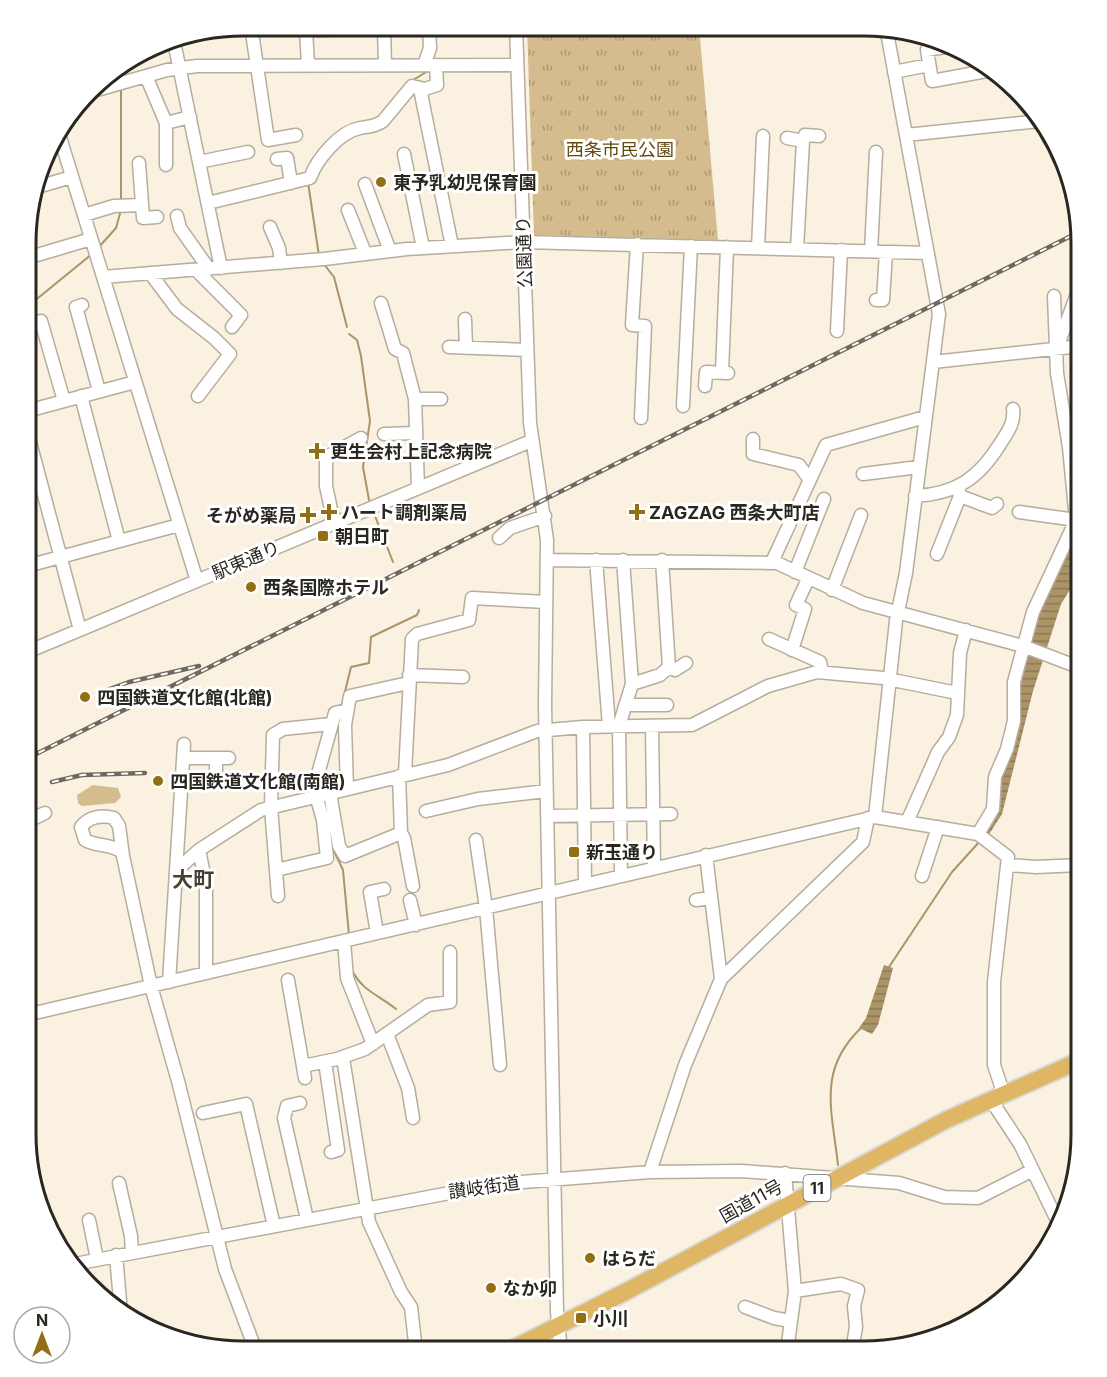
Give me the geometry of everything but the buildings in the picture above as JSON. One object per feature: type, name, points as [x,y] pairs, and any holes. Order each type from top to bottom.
[{"type":"highway","name":"国道11号","points":[[528,1341],[946,1120],[1071,1065]]},
{"type":"street","points":[[252,36],[268,140],[296,135]]},
{"type":"street","points":[[306,36],[308,65]]},
{"type":"street","points":[[384,36],[385,65]]},
{"type":"street","points":[[208,203],[308,178],[312,170],[339,139],[358,128],[377,125],[412,87],[420,89],[437,85],[430,65],[429,36]]},
{"type":"street","name":"公園通り","points":[[517,36],[531,441],[545,516],[547,560],[546,791],[554,1179],[560,1341]]},
{"type":"street","points":[[650,1172],[685,1065],[721,979],[863,842],[871,818],[938,332],[937,303],[888,38]]},
{"type":"street","points":[[175,47],[208,203],[209,269]]},
{"type":"street","points":[[935,49],[927,50],[932,81],[981,72]]},
{"type":"street","points":[[107,87],[179,68],[255,65],[518,65]]},
{"type":"street","points":[[894,72],[929,65]]},
{"type":"street","points":[[146,76],[166,123],[166,165]]},
{"type":"street","points":[[420,89],[452,246]]},
{"type":"street","points":[[166,123],[190,117]]},
{"type":"street","points":[[906,135],[1031,122]]},
{"type":"street","points":[[797,249],[803,141],[805,135],[819,136]]},
{"type":"street","points":[[758,248],[763,136]]},
{"type":"street","points":[[787,138],[803,141]]},
{"type":"street","points":[[62,144],[197,581]]},
{"type":"street","points":[[199,162],[249,152]]},
{"type":"street","points":[[871,251],[876,152]]},
{"type":"street","points":[[404,154],[423,248]]},
{"type":"street","points":[[277,159],[287,158],[291,183]]},
{"type":"street","points":[[139,163],[143,218],[157,217]]},
{"type":"street","points":[[45,185],[72,177]]},
{"type":"street","points":[[365,184],[390,251]]},
{"type":"street","points":[[84,215],[114,206],[142,205]]},
{"type":"street","points":[[347,210],[364,253]]},
{"type":"street","points":[[177,216],[180,228],[241,315],[232,327]]},
{"type":"street","points":[[270,227],[279,248],[280,263]]},
{"type":"street","points":[[36,254],[91,239]]},
{"type":"street","points":[[103,277],[321,260],[364,253],[423,248],[524,242],[927,253]]},
{"type":"street","points":[[637,244],[632,325],[645,326],[641,418]]},
{"type":"street","points":[[683,406],[691,246]]},
{"type":"street","points":[[705,386],[706,372],[725,372],[727,247]]},
{"type":"street","points":[[837,332],[841,250]]},
{"type":"street","points":[[876,300],[883,300],[886,252]]},
{"type":"street","points":[[150,273],[177,309],[214,338],[230,354],[198,396]]},
{"type":"street","points":[[1054,296],[1057,373],[1071,468]]},
{"type":"street","points":[[381,303],[395,349],[403,353],[415,399],[418,488]]},
{"type":"street","points":[[82,305],[76,307],[99,392]]},
{"type":"street","points":[[1056,349],[1071,310]]},
{"type":"street","points":[[465,320],[466,348]]},
{"type":"street","points":[[36,322],[40,321],[64,401]]},
{"type":"street","points":[[450,347],[527,350]]},
{"type":"street","points":[[933,362],[1071,347]]},
{"type":"street","points":[[36,409],[135,382]]},
{"type":"street","points":[[81,396],[119,541]]},
{"type":"street","points":[[415,399],[441,399]]},
{"type":"street","points":[[937,554],[959,491],[988,464],[1007,434],[1014,418],[1013,409]]},
{"type":"street","points":[[772,562],[826,445],[925,417]]},
{"type":"street","points":[[384,434],[416,433]]},
{"type":"street","points":[[334,524],[326,486],[326,458],[361,438]]},
{"type":"street","points":[[753,439],[753,454],[799,465],[809,479]]},
{"type":"street","name":"駅東通り","points":[[36,648],[531,441]]},
{"type":"street","points":[[36,463],[81,630]]},
{"type":"street","points":[[863,474],[919,466]]},
{"type":"street","points":[[915,496],[959,491],[992,508],[997,504]]},
{"type":"street","points":[[795,572],[824,499]]},
{"type":"street","points":[[1019,512],[1071,519]]},
{"type":"street","points":[[832,590],[861,515]]},
{"type":"street","points":[[499,538],[510,528],[545,516]]},
{"type":"street","points":[[36,563],[179,525]]},
{"type":"street","points":[[982,836],[993,809],[995,777],[1011,735],[1014,721],[1012,693],[1025,646],[1039,599],[1071,531]]},
{"type":"street","points":[[547,560],[772,562],[832,590],[898,613],[1025,646],[1071,664]]},
{"type":"street","points":[[596,560],[614,726],[620,815],[621,875]]},
{"type":"street","points":[[614,726],[626,705],[632,684],[623,560]]},
{"type":"street","points":[[662,560],[669,667]]},
{"type":"street","points":[[792,650],[805,609],[796,605],[808,579]]},
{"type":"street","points":[[413,886],[404,838],[401,833],[402,775],[412,639],[417,634],[469,620],[472,598],[546,602]]},
{"type":"street","points":[[907,822],[938,752],[949,737],[957,715],[957,693],[966,630]]},
{"type":"street","points":[[769,639],[820,662],[822,672]]},
{"type":"street","points":[[669,667],[675,670],[686,663]]},
{"type":"street","points":[[632,684],[660,675],[669,667]]},
{"type":"street","points":[[178,869],[199,850],[261,810],[448,765],[537,731],[583,727],[692,725],[768,686],[822,672],[890,680],[957,693]]},
{"type":"street","points":[[401,833],[345,856],[339,846],[322,795],[314,788],[339,715],[350,696],[409,679],[463,677]]},
{"type":"street","points":[[626,705],[667,705]]},
{"type":"street","points":[[339,715],[347,789]]},
{"type":"street","points":[[278,896],[271,807],[273,735],[283,729],[339,715]]},
{"type":"street","points":[[652,726],[654,867]]},
{"type":"street","points":[[583,727],[585,884]]},
{"type":"street","points":[[169,982],[178,869],[184,744]]},
{"type":"street","points":[[184,758],[229,758]]},
{"type":"street","points":[[216,758],[216,779]]},
{"type":"street","points":[[426,811],[478,799],[546,791]]},
{"type":"street","points":[[276,870],[327,858],[322,795]]},
{"type":"street","points":[[36,817],[45,813]]},
{"type":"street","points":[[547,816],[671,814]]},
{"type":"street","points":[[123,852],[108,844],[92,844],[85,840],[81,827],[88,820],[107,816],[117,820],[119,826],[151,986],[184,1102],[225,1269],[252,1341]]},
{"type":"street","points":[[36,1013],[871,818],[938,827],[982,836],[1008,857],[994,982],[994,1065],[997,1098],[1054,1215]]},
{"type":"street","points":[[108,844],[116,838],[119,826]]},
{"type":"street","points":[[922,876],[938,827]]},
{"type":"street","points":[[476,840],[486,908],[500,1065]]},
{"type":"street","points":[[199,850],[206,884],[206,973]]},
{"type":"street","points":[[706,855],[721,979]]},
{"type":"street","points":[[1008,865],[1036,867],[1071,865]]},
{"type":"street","points":[[377,933],[370,892],[384,889]]},
{"type":"street","points":[[696,900],[711,898]]},
{"type":"street","points":[[411,900],[416,925]]},
{"type":"street","points":[[348,940],[347,978],[373,1044]]},
{"type":"street","points":[[288,980],[304,1072],[373,1044],[428,1005],[450,1002],[450,952]]},
{"type":"street","points":[[387,1034],[408,1088],[412,1118]]},
{"type":"street","points":[[343,1058],[369,1222],[401,1292],[411,1307],[415,1341]]},
{"type":"street","points":[[325,1062],[338,1150],[331,1152]]},
{"type":"street","points":[[300,1103],[287,1106],[284,1118],[308,1220]]},
{"type":"street","points":[[204,1113],[246,1104],[274,1226]]},
{"type":"street","name":"讃岐街道","points":[[82,1263],[469,1187],[699,1170],[838,1176],[899,1183],[944,1197],[978,1198],[1031,1171]]},
{"type":"street","points":[[785,1173],[795,1291],[788,1341]]},
{"type":"street","points":[[119,1183],[132,1252]]},
{"type":"street","points":[[89,1220],[98,1259]]},
{"type":"street","points":[[116,1255],[120,1300]]},
{"type":"street","points":[[795,1291],[841,1284],[858,1290],[854,1306],[856,1327],[854,1341]]},
{"type":"street","points":[[745,1307],[774,1318],[791,1321]]},
{"type":"green space","name":"西条市民公園","points":[[527,36],[700,36],[718,240],[534,235]]},
{"type":"green space","points":[[93,785],[118,788],[121,797],[115,803],[82,806],[78,803],[77,795]]},
{"type":"shaded area","points":[[1071,544],[1071,588],[1061,604],[1033,691],[1002,814],[988,836],[986,832],[997,793],[1037,613]]},
{"type":"shaded area","points":[[884,965],[893,968],[878,1025],[872,1034],[859,1028],[866,1018]]},
{"type":"waterway","points":[[413,80],[428,71]]},
{"type":"waterway","points":[[121,87],[121,202]]},
{"type":"waterway","points":[[308,182],[319,256]]},
{"type":"waterway","points":[[98,248],[116,228],[121,210]]},
{"type":"waterway","points":[[36,300],[92,254]]},
{"type":"waterway","points":[[323,263],[334,277],[347,327]]},
{"type":"waterway","points":[[349,334],[357,340],[361,356],[370,421],[363,467],[369,500]]},
{"type":"waterway","points":[[375,516],[393,562]]},
{"type":"waterway","points":[[341,708],[351,667],[369,663],[371,637],[417,615],[419,610]]},
{"type":"waterway","points":[[331,833],[334,851],[343,870],[349,935]]},
{"type":"waterway","points":[[889,967],[952,872],[980,841]]},
{"type":"waterway","points":[[352,970],[366,988],[396,1009]]},
{"type":"waterway","points":[[838,1165],[831,1109],[833,1075],[838,1059],[861,1028]]},
{"type":"railway","points":[[36,754],[1071,236]]},
{"type":"railway","points":[[107,690],[129,682],[199,666]]},
{"type":"railway","points":[[52,782],[82,775],[145,773]]},
{"type":"place","name":"東予乳幼児保育園","points":[[381,182]]},
{"type":"place","name":"更生会村上記念病院","points":[[317,451]]},
{"type":"place","name":"ハート調剤薬局","points":[[329,512]]},
{"type":"place","name":"ZAGZAG 西条大町店","points":[[637,512]]},
{"type":"place","name":"そがめ薬局","points":[[308,515]]},
{"type":"place","name":"朝日町","points":[[323,536]]},
{"type":"place","name":"西条国際ホテル","points":[[251,587]]},
{"type":"place","name":"四国鉄道文化館(北館)","points":[[85,697]]},
{"type":"place","name":"四国鉄道文化館(南館)","points":[[158,781]]},
{"type":"place","name":"新玉通り","points":[[574,852]]},
{"type":"place","name":"はらだ","points":[[590,1258]]},
{"type":"place","name":"なか卯","points":[[491,1288]]},
{"type":"place","name":"小川","points":[[581,1318]]},
{"type":"district","name":"大町","points":[[193,879]]}]
